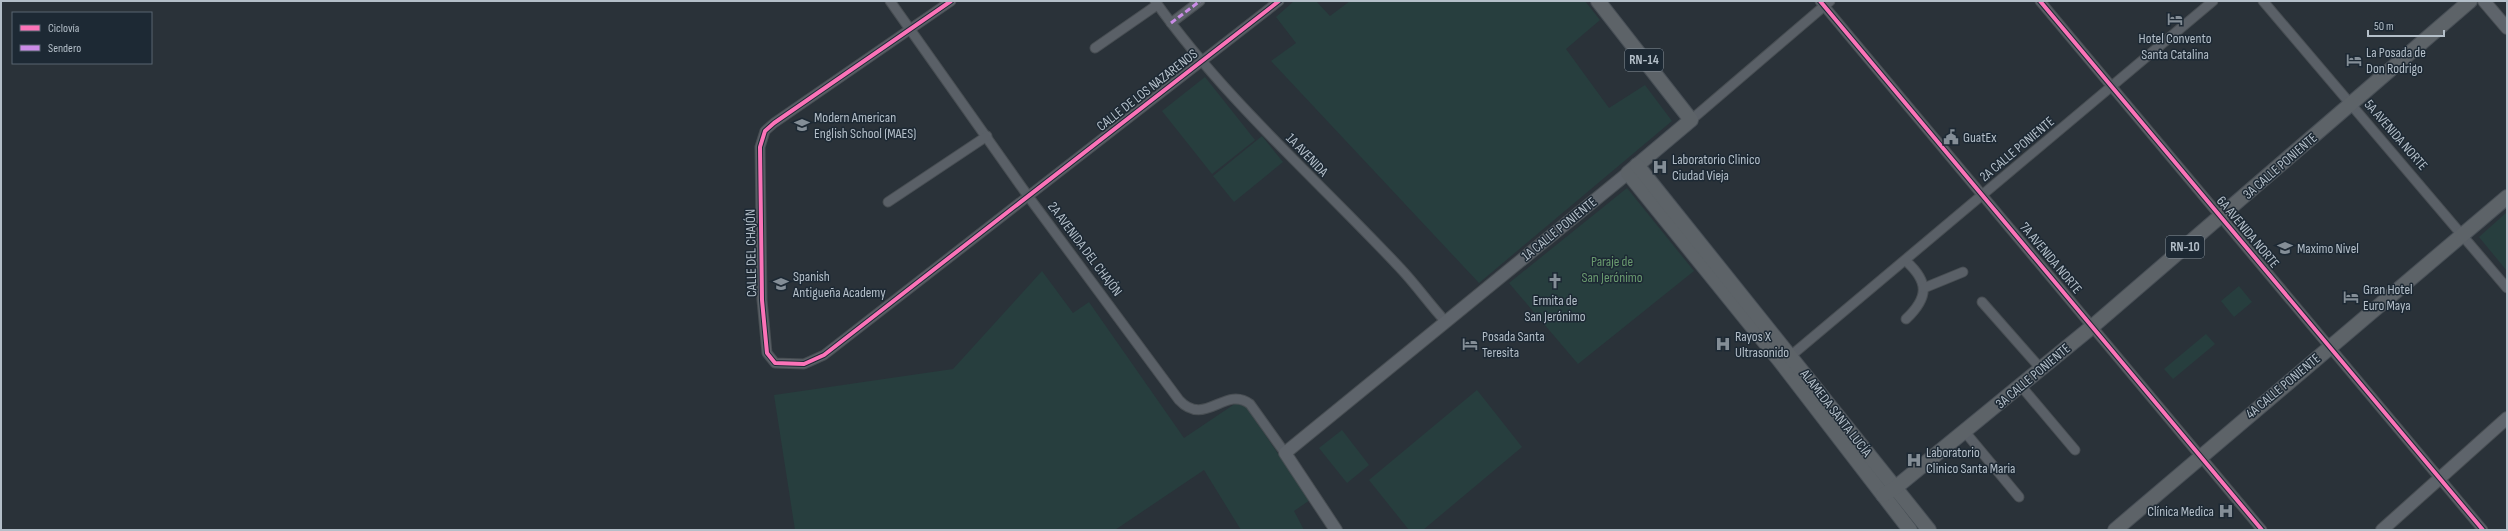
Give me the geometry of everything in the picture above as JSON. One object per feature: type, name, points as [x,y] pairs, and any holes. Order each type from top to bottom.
[{"type":"main road","name":"RN-14","points":[[1598,1],[1691,120]]},
{"type":"main road","name":"3A CALLE PONIENTE","points":[[1889,492],[2094,326],[2470,1]]},
{"type":"main road","name":"1A CALLE PONIENTE","points":[[1632,169],[1691,120]]},
{"type":"main road","name":"ALAMEDA SANTA LUCÍA","points":[[1632,169],[1786,359],[1889,492],[1929,530]]},
{"type":"main road","name":"4A CALLE PONIENTE","points":[[2115,530],[2507,197]]},
{"type":"main road","name":"ALAMEDA SANTA LUCÍA","points":[[1889,492],[1910,530]]},
{"type":"street","name":"2A AVENIDA DEL CHAJÓN","points":[[890,1],[1028,196],[1183,404],[1192,410],[1201,410],[1230,399],[1243,400],[1250,404],[1285,453]]},
{"type":"street","name":"CALLE DEL CHAJÓN","points":[[951,1],[774,123],[762,136],[760,147],[762,300],[769,357],[779,364],[804,364],[819,359],[1028,196]]},
{"type":"street","points":[[1171,24],[1200,1]]},
{"type":"street","name":"CALLE DE LOS NAZARENOS","points":[[1028,196],[1279,1]]},
{"type":"street","name":"6A AVENIDA NORTE","points":[[2040,1],[2483,530]]},
{"type":"street","name":"2A CALLE PONIENTE","points":[[1786,359],[1906,261],[2213,1]]},
{"type":"street","name":"5A AVENIDA NORTE","points":[[2263,1],[2507,288]]},
{"type":"street","points":[[2484,1],[2507,28]]},
{"type":"street","points":[[1094,48],[1156,3]]},
{"type":"street","name":"1A AVENIDA","points":[[1156,3],[1200,62],[1292,160],[1401,270],[1446,322]]},
{"type":"street","name":"1A CALLE PONIENTE","points":[[1691,120],[1825,3]]},
{"type":"street","name":"7A AVENIDA NORTE","points":[[1825,3],[2262,530]]},
{"type":"street","points":[[888,202],[987,136]]},
{"type":"street","name":"1A CALLE PONIENTE","points":[[1285,453],[1632,169]]},
{"type":"street","points":[[1906,261],[1918,272],[1924,288],[1923,300],[1906,319]]},
{"type":"street","points":[[1924,288],[1963,272]]},
{"type":"street","points":[[1982,302],[2041,369]]},
{"type":"street","points":[[2021,386],[2075,450]]},
{"type":"street","points":[[2382,530],[2507,418]]},
{"type":"street","points":[[1965,432],[2019,497]]},
{"type":"street","points":[[1285,453],[1336,530]]},
{"type":"green space","points":[[1294,1],[1316,1],[1330,16],[1350,1],[1585,1],[1600,20],[1566,49],[1609,108],[1645,85],[1672,121],[1479,283],[1271,61],[1296,43],[1276,17]]},
{"type":"green space","points":[[1205,77],[1255,140],[1212,174],[1162,111]]},
{"type":"green space","points":[[1262,136],[1283,162],[1234,202],[1213,176]]},
{"type":"green space","name":"Paraje de San Jerónimo","points":[[1627,188],[1694,271],[1578,364],[1509,283]]},
{"type":"green space","points":[[2507,212],[2507,271],[2479,237]]},
{"type":"green space","points":[[1042,271],[1073,313],[1089,302],[1184,438],[1236,403],[1246,407],[1310,500],[1294,511],[1304,530],[1241,530],[1204,470],[1115,530],[795,530],[774,395],[953,369]]},
{"type":"green space","points":[[2239,286],[2252,302],[2234,317],[2221,301]]},
{"type":"green space","points":[[2206,334],[2215,344],[2173,379],[2164,369]]},
{"type":"green space","points":[[1477,390],[1522,447],[1423,530],[1409,530],[1369,480]]},
{"type":"green space","points":[[1342,430],[1369,465],[1347,483],[1319,448]]},
{"type":"marked path","points":[[1171,23],[1200,1]]},
{"type":"cycle path","points":[[951,1],[774,123],[765,131],[760,147],[762,300],[767,353],[775,363],[804,364],[824,355],[1279,1]]},
{"type":"cycle path","points":[[1820,1],[2262,530]]},
{"type":"cycle path","points":[[2040,1],[2483,530]]},
{"type":"place","name":"Hotel Convento Santa Catalina","points":[[2175,19]]},
{"type":"place","name":"La Posada de Don Rodrigo","points":[[2354,60]]},
{"type":"place","name":"Modern American English School (MAES)","points":[[802,125]]},
{"type":"place","name":"GuatEx","points":[[1951,137]]},
{"type":"place","name":"Laboratorio Clinico Ciudad Vieja","points":[[1660,167]]},
{"type":"place","name":"Maximo Nivel","points":[[2285,248]]},
{"type":"place","name":"Ermita de San Jerónimo","points":[[1555,281]]},
{"type":"place","name":"Spanish Antigueña Academy","points":[[781,284]]},
{"type":"place","name":"Gran Hotel Euro Maya","points":[[2351,297]]},
{"type":"place","name":"Posada Santa Teresita","points":[[1470,344]]},
{"type":"place","name":"Rayos X Ultrasonido","points":[[1723,344]]},
{"type":"place","name":"Laboratorio Clinico Santa Maria","points":[[1914,460]]},
{"type":"place","name":"Clínica Medica","points":[[2226,511]]}]
